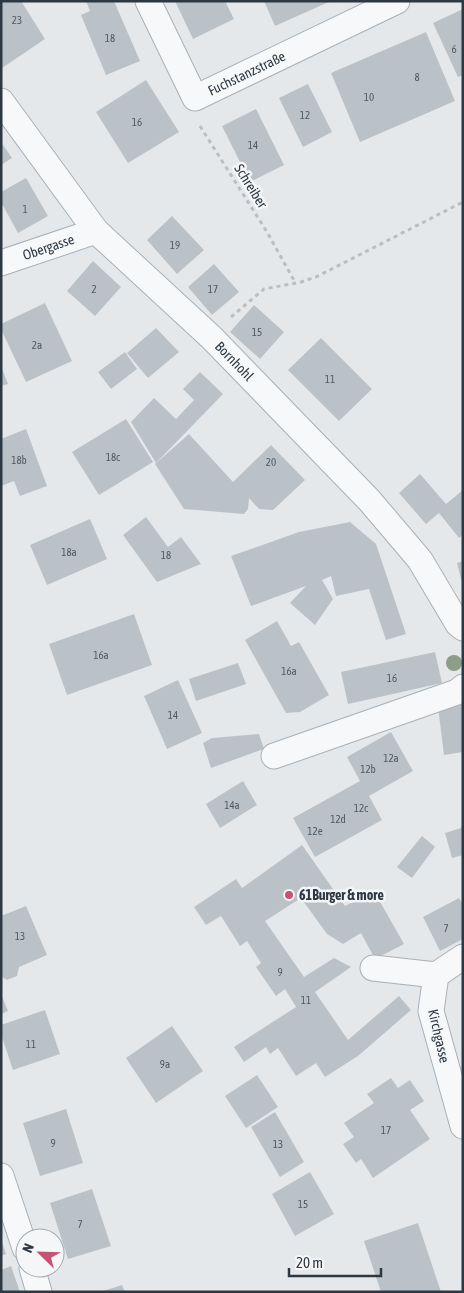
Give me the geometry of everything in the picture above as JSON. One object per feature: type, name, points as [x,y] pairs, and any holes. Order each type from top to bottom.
[{"type":"street","name":"Fuchstanzstraße","points":[[148,1],[195,98],[397,1]]},
{"type":"street","name":"Bornhohl","points":[[1,101],[96,231],[212,338],[369,500],[420,560],[458,624],[463,628]]},
{"type":"street","name":"Obergasse","points":[[1,263],[96,231]]},
{"type":"street","points":[[274,756],[457,692],[463,688]]},
{"type":"street","points":[[373,968],[436,975],[463,957]]},
{"type":"street","name":"Kirchgasse","points":[[436,975],[431,1011],[463,1126]]},
{"type":"street","points":[[1,1176],[18,1228]]},
{"type":"street","points":[[35,1278],[39,1292]]},
{"type":"path","name":"Schreiber","points":[[195,98],[200,126],[267,232],[295,282]]},
{"type":"path","points":[[212,338],[238,311],[264,289],[301,282],[318,276],[463,202]]},
{"type":"building","points":[[1,1],[21,1],[45,39],[2,68]]},
{"type":"building","points":[[86,1],[114,1],[140,61],[106,75],[81,15],[90,11]]},
{"type":"building","points":[[175,1],[225,1],[234,19],[193,39]]},
{"type":"building","points":[[264,1],[331,1],[275,26]]},
{"type":"building","points":[[463,9],[463,75],[458,77],[433,23]]},
{"type":"building","points":[[426,32],[455,101],[360,142],[331,73]]},
{"type":"building","points":[[146,80],[179,132],[128,163],[96,112]]},
{"type":"building","points":[[308,84],[332,132],[303,147],[279,98]]},
{"type":"building","points":[[256,109],[284,165],[250,182],[222,126]]},
{"type":"building","points":[[1,142],[12,158],[1,165]]},
{"type":"building","points":[[26,178],[48,216],[18,233],[1,202],[1,192]]},
{"type":"building","points":[[172,216],[204,250],[177,274],[147,240]]},
{"type":"building","points":[[93,261],[121,287],[95,316],[67,291]]},
{"type":"building","points":[[214,264],[239,292],[212,315],[188,287]]},
{"type":"building","points":[[45,303],[72,361],[26,382],[1,329],[1,324]]},
{"type":"building","points":[[254,305],[284,332],[260,359],[230,332]]},
{"type":"building","points":[[156,328],[179,352],[148,378],[127,353]]},
{"type":"building","points":[[321,338],[372,389],[339,421],[288,370]]},
{"type":"building","points":[[125,352],[137,369],[111,389],[98,372]]},
{"type":"building","points":[[1,366],[8,384],[1,386]]},
{"type":"building","points":[[200,372],[223,394],[156,463],[131,422],[154,398],[176,419],[194,400],[183,389]]},
{"type":"building","points":[[126,419],[153,462],[99,495],[72,452]]},
{"type":"building","points":[[26,429],[47,486],[20,496],[14,481],[1,486],[1,439]]},
{"type":"building","points":[[189,434],[233,482],[271,445],[305,480],[273,510],[259,509],[249,498],[248,509],[244,514],[184,509],[155,464]]},
{"type":"building","points":[[420,474],[446,504],[463,490],[463,535],[459,538],[439,513],[426,524],[399,493]]},
{"type":"building","points":[[146,517],[168,547],[181,537],[201,564],[157,582],[123,535]]},
{"type":"building","points":[[90,519],[107,559],[47,585],[30,545]]},
{"type":"building","points":[[350,522],[376,544],[406,634],[386,640],[369,589],[336,596],[331,576],[322,580],[333,599],[315,625],[290,603],[306,586],[251,606],[231,556],[299,532]]},
{"type":"building","points":[[463,561],[463,583],[462,583],[457,563]]},
{"type":"building","points":[[134,614],[152,665],[67,695],[49,644]]},
{"type":"building","points":[[277,621],[291,646],[299,642],[329,695],[300,712],[286,713],[245,640]]},
{"type":"building","points":[[435,652],[442,683],[348,704],[341,672]]},
{"type":"building","points":[[238,663],[246,684],[196,701],[189,679]]},
{"type":"building","points":[[178,680],[202,733],[167,749],[144,696]]},
{"type":"building","points":[[463,698],[463,752],[444,755],[438,707]]},
{"type":"building","points":[[391,732],[413,771],[369,796],[382,820],[315,857],[293,818],[360,781],[347,757]]},
{"type":"building","points":[[259,734],[264,749],[211,768],[203,743],[212,738]]},
{"type":"building","points":[[243,781],[257,805],[220,828],[206,804]]},
{"type":"building","points":[[463,821],[463,855],[452,858],[445,833],[461,828]]},
{"type":"building","points":[[422,836],[435,847],[412,878],[397,867]]},
{"type":"building","points":[[302,845],[345,906],[374,891],[404,944],[375,959],[361,933],[343,944],[327,934],[301,898],[265,921],[304,977],[334,958],[351,967],[315,992],[348,1040],[399,996],[411,1010],[358,1056],[325,1077],[316,1063],[296,1076],[278,1048],[270,1054],[266,1047],[244,1062],[234,1047],[296,1007],[285,989],[276,996],[256,967],[261,963],[247,941],[240,946],[221,916],[206,925],[194,907],[236,879],[242,888]]},
{"type":"building","points":[[459,898],[463,905],[463,939],[440,951],[423,917]]},
{"type":"building","points":[[26,906],[47,955],[19,967],[17,976],[7,980],[1,976],[1,916]]},
{"type":"building","points":[[1,994],[8,1011],[1,1014]]},
{"type":"building","points":[[45,1010],[60,1054],[13,1070],[1,1034],[1,1025]]},
{"type":"building","points":[[172,1026],[203,1071],[156,1103],[126,1058]]},
{"type":"building","points":[[257,1075],[278,1107],[246,1128],[225,1096]]},
{"type":"building","points":[[391,1078],[398,1088],[410,1080],[424,1101],[410,1110],[430,1139],[373,1178],[361,1159],[356,1163],[343,1144],[354,1137],[344,1123],[374,1103],[367,1094]]},
{"type":"building","points":[[66,1109],[83,1163],[40,1176],[23,1123]]},
{"type":"building","points":[[275,1112],[304,1162],[280,1177],[251,1127]]},
{"type":"building","points":[[310,1172],[334,1214],[295,1236],[272,1194]]},
{"type":"building","points":[[92,1189],[111,1246],[68,1259],[65,1250],[65,1228],[58,1228],[50,1203]]},
{"type":"building","points":[[418,1223],[441,1292],[381,1292],[364,1241]]},
{"type":"building","points":[[1,1243],[6,1254],[1,1256]]},
{"type":"building","points":[[11,1266],[20,1292],[1,1292],[1,1270]]},
{"type":"building","points":[[122,1285],[125,1292],[103,1292],[103,1291]]},
{"type":"place","name":"61Burger & more","points":[[289,895]]}]
